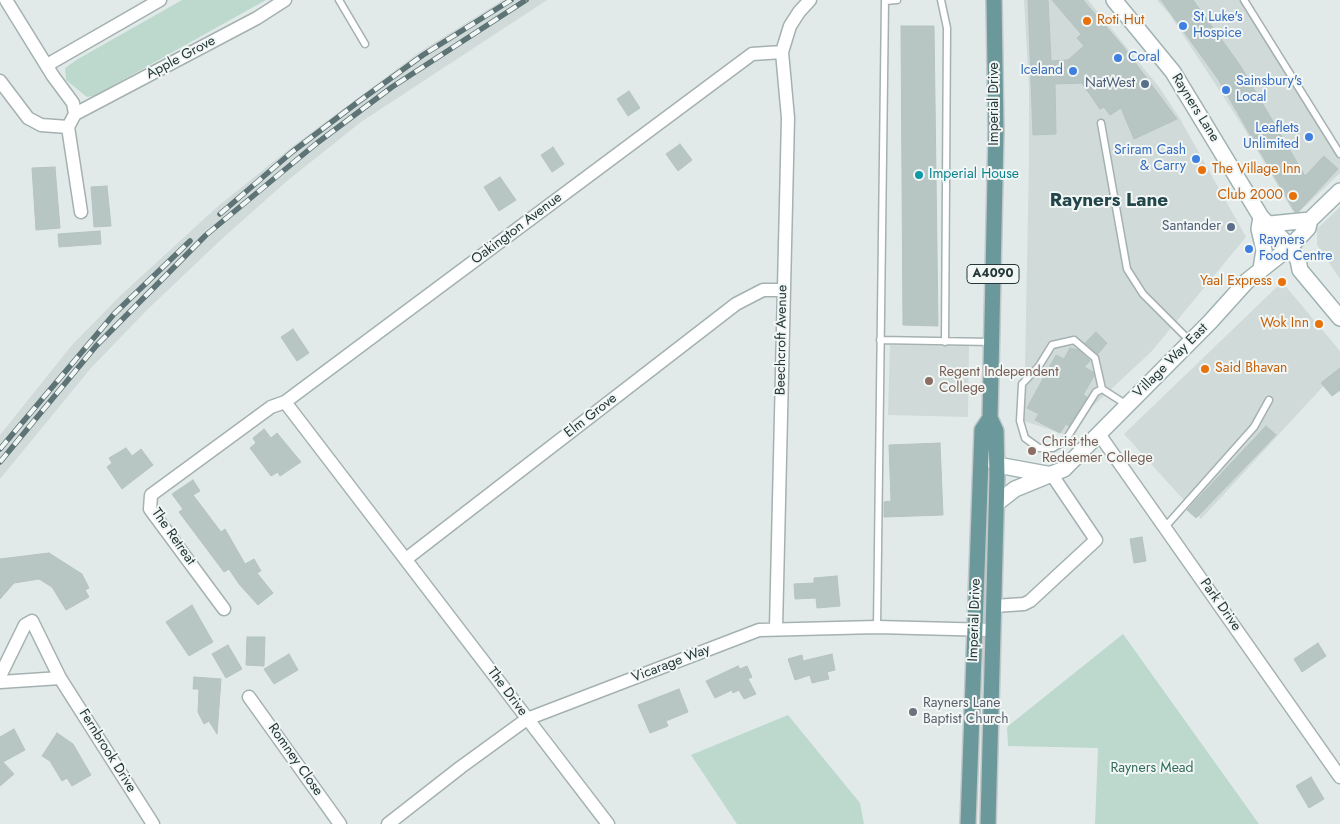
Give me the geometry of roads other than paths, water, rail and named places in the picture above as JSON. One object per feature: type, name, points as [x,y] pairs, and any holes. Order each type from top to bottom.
[{"type":"main road","name":"Imperial Drive","points":[[988,824],[996,503],[996,431],[990,418],[996,112],[994,0]]},
{"type":"main road","name":"Imperial Drive","points":[[968,824],[982,430],[990,418]]},
{"type":"street","points":[[6,0],[73,103],[75,114],[68,127],[81,212]]},
{"type":"street","points":[[46,64],[160,0]]},
{"type":"street","name":"Apple Grove","points":[[75,114],[257,18],[285,0]]},
{"type":"street","points":[[782,52],[790,26],[810,0]]},
{"type":"street","name":"Rayners Lane","points":[[1114,0],[1173,72],[1266,221],[1290,248],[1298,260],[1300,270],[1340,318]]},
{"type":"street","name":"Beechcroft Avenue","points":[[776,628],[782,290],[788,118],[782,52]]},
{"type":"street","name":"Oakington Avenue","points":[[207,454],[271,407],[285,402],[752,54],[782,52]]},
{"type":"street","points":[[0,81],[28,118],[41,125],[68,127]]},
{"type":"street","name":"Village Way East","points":[[996,503],[1016,489],[1052,475],[1064,468],[1267,266],[1290,248],[1308,228],[1310,220],[1340,191]]},
{"type":"street","points":[[1300,270],[1267,266],[1259,229],[1266,221],[1310,220]]},
{"type":"street","name":"Elm Grove","points":[[406,559],[736,304],[762,290],[782,290]]},
{"type":"street","name":"The Drive","points":[[285,402],[608,824]]},
{"type":"street","name":"Park Drive","points":[[1099,434],[1166,526],[1340,777]]},
{"type":"street","name":"The Retreat","points":[[207,454],[151,495],[150,509],[224,608]]},
{"type":"street","points":[[982,454],[996,464],[1052,475],[1096,540],[1030,601],[1024,604],[994,606]]},
{"type":"street","name":"Fernbrook Drive","points":[[0,676],[25,625],[32,620],[60,678],[153,824]]},
{"type":"street","name":"Vicarage Way","points":[[388,824],[527,719],[759,630],[776,628],[877,627],[992,630]]},
{"type":"street","points":[[0,682],[60,678]]},
{"type":"street","name":"Romney Close","points":[[249,697],[340,824]]},
{"type":"lane","points":[[339,0],[365,44]]},
{"type":"lane","points":[[877,627],[885,1],[898,0]]},
{"type":"lane","points":[[942,0],[947,28],[945,342]]},
{"type":"lane","points":[[1244,0],[1340,154]]},
{"type":"lane","points":[[1101,123],[1127,269],[1143,294],[1190,341]]},
{"type":"lane","points":[[880,340],[992,342]]},
{"type":"lane","points":[[1102,389],[1096,392],[1065,441],[1054,448],[1039,448],[1025,438],[1020,421],[1022,384],[1039,366],[1052,345],[1074,340],[1095,358],[1102,389],[1128,405]]},
{"type":"lane","points":[[1166,526],[1254,427],[1269,400]]},
{"type":"railway","points":[[220,214],[292,152],[358,102],[423,55],[511,0]]},
{"type":"railway","points":[[0,462],[96,346],[206,235],[317,143],[392,87],[526,0]]},
{"type":"railway","points":[[0,449],[114,314],[190,241]]},
{"type":"place","name":"Roti Hut","points":[[1087,21]]},
{"type":"place","name":"St Luke's Hospice","points":[[1183,26]]},
{"type":"place","name":"Coral","points":[[1118,58]]},
{"type":"place","name":"Iceland","points":[[1073,71]]},
{"type":"place","name":"NatWest","points":[[1145,84]]},
{"type":"place","name":"Sainsbury's Local","points":[[1226,90]]},
{"type":"place","name":"Leaflets Unlimited","points":[[1309,137]]},
{"type":"place","name":"Sriram Cash & Carry","points":[[1196,159]]},
{"type":"place","name":"The Village Inn","points":[[1202,170]]},
{"type":"place","name":"Imperial House","points":[[919,175]]},
{"type":"place","name":"Club 2000","points":[[1293,196]]},
{"type":"place","name":"Santander","points":[[1231,227]]},
{"type":"place","name":"Rayners Food Centre","points":[[1249,249]]},
{"type":"place","name":"Yaal Express","points":[[1282,282]]},
{"type":"place","name":"Wok Inn","points":[[1319,324]]},
{"type":"place","name":"Said Bhavan","points":[[1205,369]]},
{"type":"place","name":"Regent Independent College","points":[[929,381]]},
{"type":"place","name":"Christ the Redeemer College","points":[[1032,451]]},
{"type":"place","name":"Rayners Lane Baptist Church","points":[[913,712]]},
{"type":"district","name":"Rayners Lane","points":[[1109,201]]},
{"type":"park label","name":"Rayners Mead","points":[[1152,769]]}]
